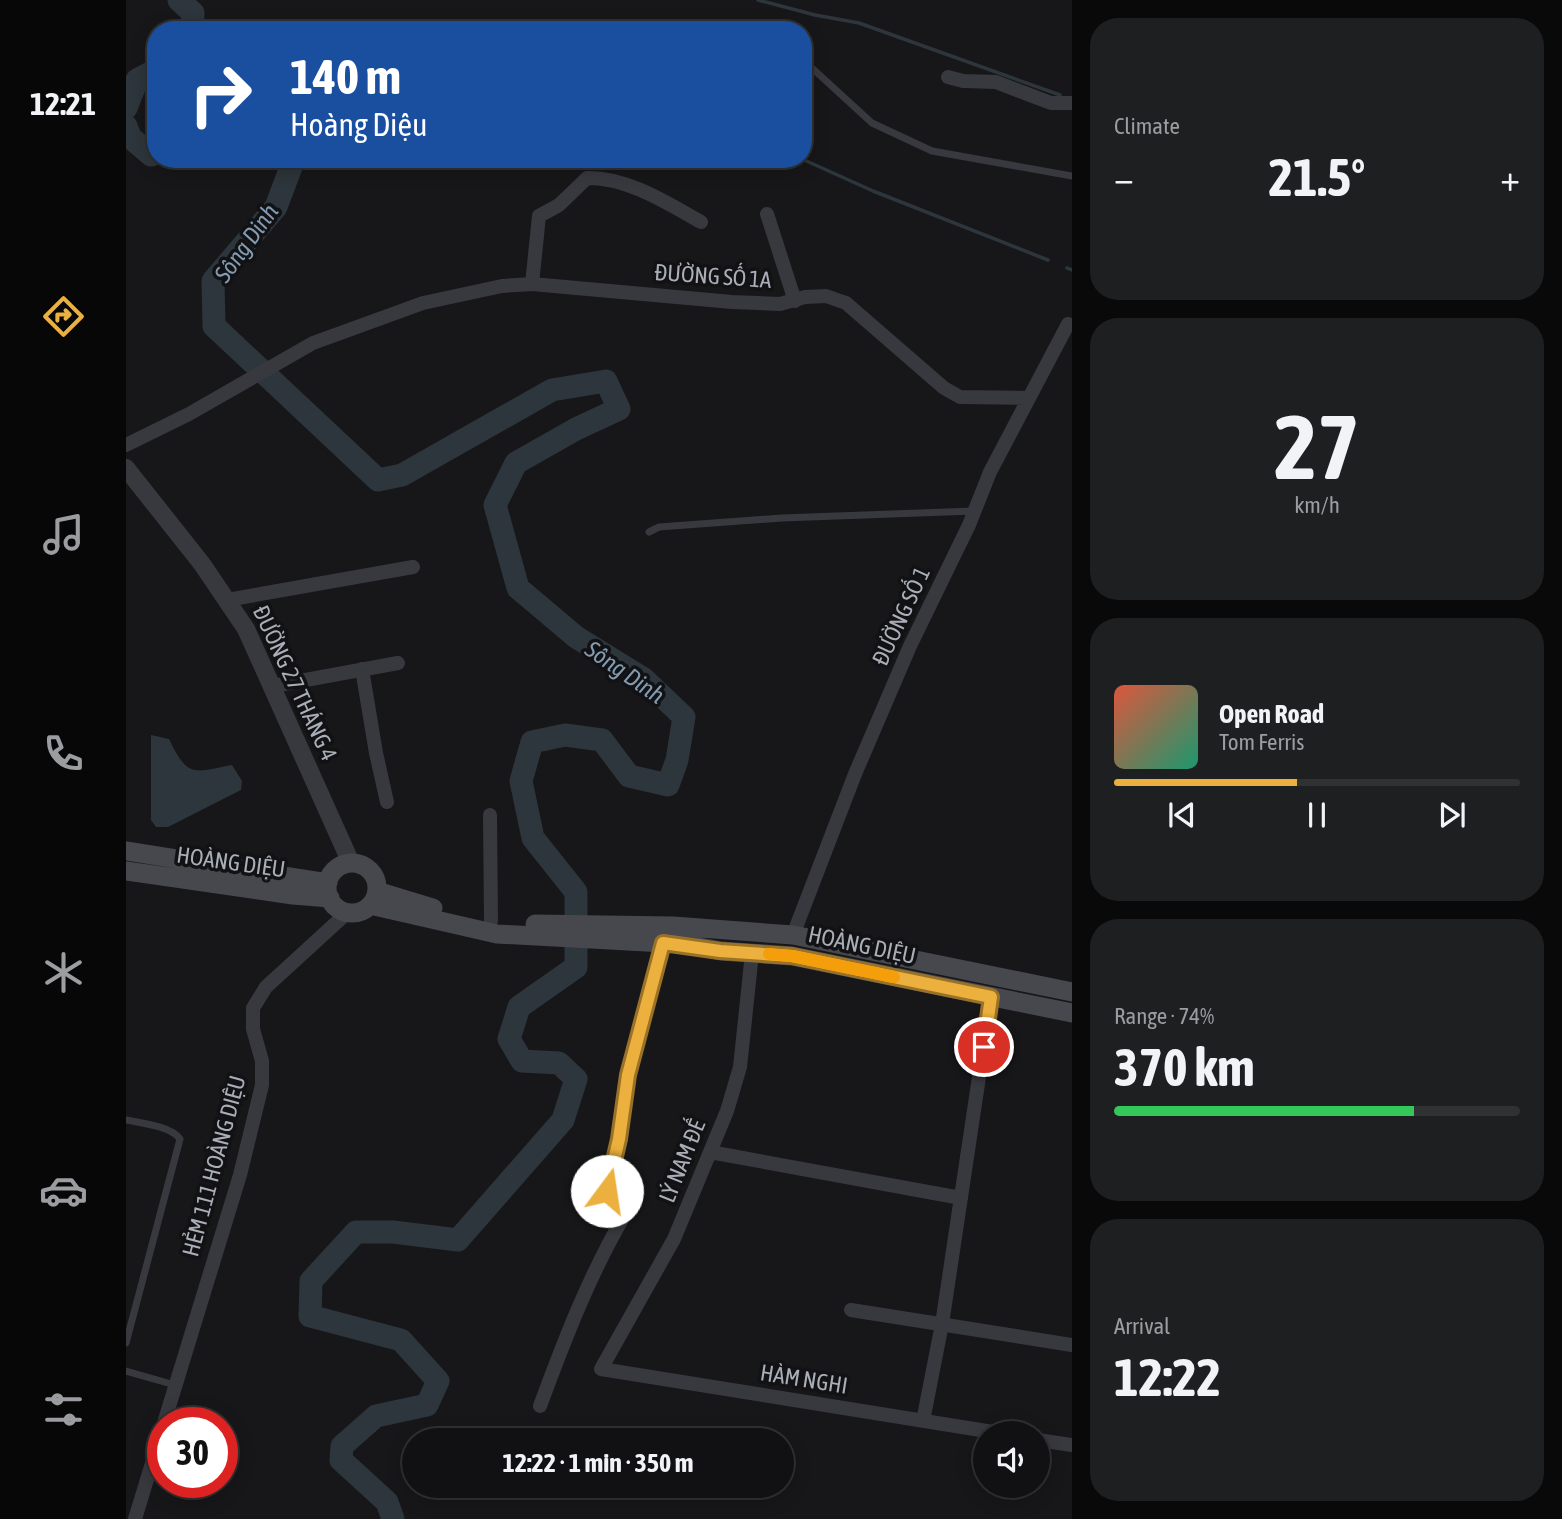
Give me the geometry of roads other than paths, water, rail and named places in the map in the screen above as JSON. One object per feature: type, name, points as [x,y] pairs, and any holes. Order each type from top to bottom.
[{"type":"main road","name":"HOÀNG DIỆU","points":[[126,851],[329,891]]},
{"type":"main road","points":[[351,863],[371,871],[377,884],[373,898],[363,910],[348,912],[340,910],[329,891],[336,869],[351,863]]},
{"type":"main road","name":"HOÀNG DIỆU","points":[[126,872],[329,891]]},
{"type":"main road","points":[[373,898],[543,931]]},
{"type":"main road","points":[[373,898],[474,930],[641,934]]},
{"type":"main road","name":"HOÀNG DIỆU","points":[[641,934],[721,929],[793,935],[1072,992]]},
{"type":"main road","name":"HOÀNG DIỆU","points":[[641,934],[663,943],[792,956],[1072,1013]]},
{"type":"main road","points":[[1000,998],[1014,980]]},
{"type":"street","points":[[948,78],[996,82],[1051,103],[1072,103]]},
{"type":"street","points":[[532,284],[539,216],[559,205],[587,178],[601,177],[650,194],[701,222]]},
{"type":"street","points":[[767,214],[795,301]]},
{"type":"street","name":"ĐƯỜNG SỐ 1A","points":[[126,445],[239,386],[313,343],[423,303],[502,286],[532,284],[780,304],[805,296],[826,296],[846,303],[944,387],[960,397],[1028,398]]},
{"type":"street","name":"ĐƯỜNG SỐ 1","points":[[793,935],[855,774],[910,646],[975,511],[990,472],[1068,324]]},
{"type":"street","name":"ĐƯỜNG 27 THÁNG 4","points":[[126,468],[228,600],[256,649],[351,863]]},
{"type":"street","points":[[228,600],[413,567]]},
{"type":"street","points":[[273,686],[398,663]]},
{"type":"street","points":[[362,668],[387,802]]},
{"type":"street","points":[[490,816],[491,921]]},
{"type":"street","name":"HẺM 111 HOÀNG DIỆU","points":[[169,1407],[240,1175],[262,1085],[262,1061],[253,1029],[253,1008],[266,987],[348,912]]},
{"type":"street","points":[[540,1406],[582,1298],[603,1252],[624,1216],[609,1205],[607,1191],[618,1144],[628,1075],[663,943]]},
{"type":"street","name":"LÝ NAM ĐẾ","points":[[601,1370],[674,1239],[727,1111],[740,1067],[752,953]]},
{"type":"street","points":[[923,1421],[942,1324],[961,1199],[1000,998]]},
{"type":"street","points":[[710,1152],[961,1199]]},
{"type":"street","points":[[851,1310],[1072,1345]]},
{"type":"street","name":"HÀM NGHI","points":[[601,1370],[973,1429]]},
{"type":"street","points":[[1050,1442],[1072,1445]]},
{"type":"street","name":"HẺM 111 HOÀNG DIỆU","points":[[135,1519],[147,1479]]},
{"type":"lane","points":[[813,69],[872,123],[932,151],[1072,176]]},
{"type":"lane","points":[[649,532],[659,527],[782,518],[975,511]]},
{"type":"lane","points":[[126,1119],[170,1131],[180,1139],[126,1343]]},
{"type":"lane","points":[[126,1371],[176,1386]]},
{"type":"waterway","name":"Sông Dinh","points":[[179,0],[193,13],[193,21]]},
{"type":"waterway","points":[[758,0],[859,23],[1060,95]]},
{"type":"waterway","name":"Sông Dinh","points":[[126,108],[137,80],[147,75]]},
{"type":"waterway","name":"Sông Dinh","points":[[126,126],[130,137],[147,152]]},
{"type":"waterway","points":[[812,164],[873,191],[1048,260]]},
{"type":"waterway","name":"Sông Dinh","points":[[291,168],[276,207],[213,281],[214,326],[378,480],[402,475],[552,390],[606,381],[619,409],[576,429],[516,463],[495,505],[518,588],[576,637],[644,679],[684,717],[677,760],[668,785],[629,776],[602,740],[565,735],[532,742],[521,781],[533,838],[576,892],[576,967],[519,1007],[509,1039],[522,1061],[559,1063],[576,1079],[563,1120],[458,1240],[393,1232],[356,1232],[311,1281],[310,1316],[401,1340],[438,1381],[427,1405],[376,1416],[342,1446],[341,1460],[387,1502],[393,1519]]},
{"type":"waterway","points":[[1067,268],[1072,270]]}]
